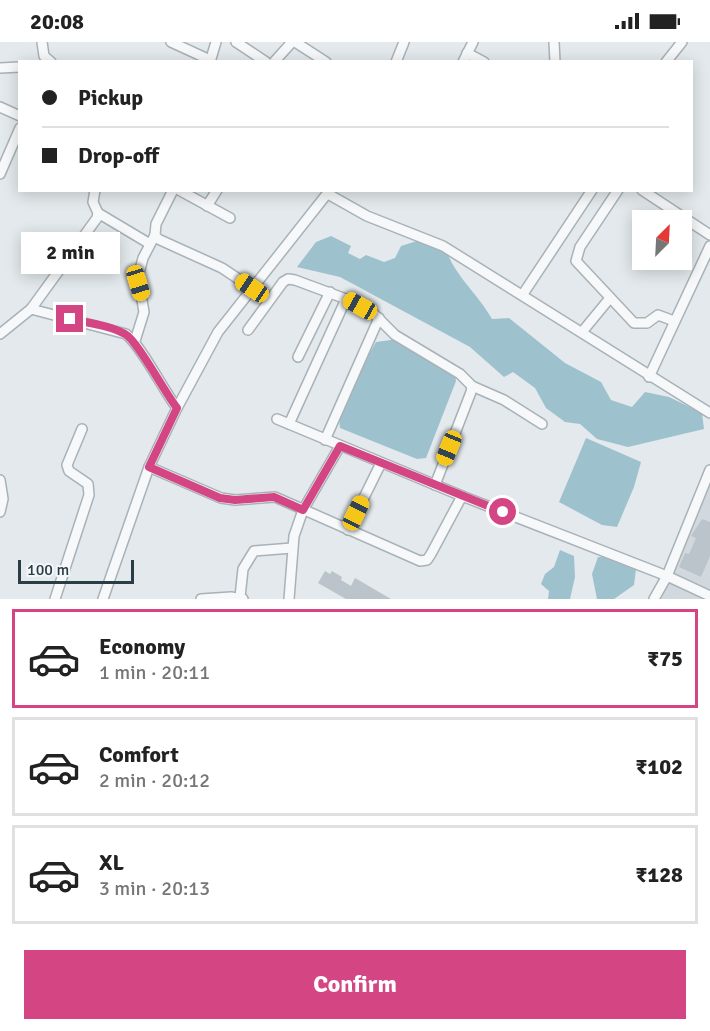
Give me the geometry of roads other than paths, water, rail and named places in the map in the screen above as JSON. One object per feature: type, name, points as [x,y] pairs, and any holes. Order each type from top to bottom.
[{"type":"street","points":[[42,42],[46,60]]},
{"type":"street","points":[[171,42],[208,60]]},
{"type":"street","points":[[210,60],[216,42]]},
{"type":"street","points":[[276,60],[294,42],[323,60]]},
{"type":"street","points":[[397,60],[404,42]]},
{"type":"street","points":[[465,57],[473,42]]},
{"type":"street","points":[[554,42],[555,60]]},
{"type":"street","points":[[668,60],[682,42]]},
{"type":"street","points":[[241,43],[263,60]]},
{"type":"street","points":[[0,68],[18,68]]},
{"type":"street","points":[[0,107],[18,115]]},
{"type":"street","points":[[0,174],[18,133]]},
{"type":"street","points":[[95,192],[93,202],[98,213],[152,239],[222,268],[252,288]]},
{"type":"street","points":[[135,341],[144,312],[138,277],[156,224],[172,192]]},
{"type":"street","points":[[182,192],[230,218]]},
{"type":"street","points":[[207,206],[216,192]]},
{"type":"street","points":[[102,599],[149,467],[177,408],[218,332],[329,192],[367,216],[443,246],[710,413]]},
{"type":"street","points":[[523,294],[591,192]]},
{"type":"street","points":[[617,192],[576,255],[576,261],[634,323],[647,323],[658,315],[674,321]]},
{"type":"street","points":[[645,192],[710,235]]},
{"type":"street","points":[[0,334],[31,309],[98,213]]},
{"type":"street","points":[[649,376],[710,246]]},
{"type":"street","points":[[248,330],[283,282],[288,279],[330,292],[379,318],[395,335],[460,374],[472,386],[504,400],[542,424]]},
{"type":"street","points":[[298,357],[330,292]]},
{"type":"street","points":[[582,332],[610,298]]},
{"type":"street","points":[[289,424],[346,299]]},
{"type":"street","points":[[31,309],[126,334],[135,341],[159,385],[177,408]]},
{"type":"street","points":[[325,440],[379,318]]},
{"type":"street","points":[[435,485],[472,386]]},
{"type":"street","points":[[277,419],[462,496],[667,576],[710,596]]},
{"type":"street","points":[[55,599],[90,489],[84,480],[69,471],[67,465],[82,429]]},
{"type":"street","points":[[289,599],[292,548],[303,510],[340,446]]},
{"type":"street","points":[[348,530],[381,463]]},
{"type":"street","points":[[149,467],[220,498],[235,500],[274,497],[420,561],[427,560],[462,496]]},
{"type":"street","points":[[654,599],[667,576],[710,470]]},
{"type":"street","points":[[0,480],[3,499],[0,512]]},
{"type":"street","points":[[201,599],[242,598],[243,569],[254,552],[292,548]]},
{"type":"water","points":[[331,236],[351,246],[348,253],[360,259],[366,255],[384,262],[395,258],[401,246],[420,240],[447,252],[456,270],[492,319],[509,318],[565,363],[601,382],[611,400],[632,407],[645,392],[669,397],[702,413],[704,429],[628,447],[597,439],[580,424],[565,422],[546,408],[535,388],[513,372],[504,377],[470,347],[340,277],[297,267],[316,242]]},
{"type":"water","points":[[398,339],[455,375],[456,381],[426,458],[417,459],[340,428],[342,407],[346,396],[376,342]]},
{"type":"water","points":[[586,438],[641,462],[634,487],[617,527],[602,525],[559,502]]},
{"type":"water","points":[[560,550],[574,556],[575,577],[570,599],[548,599],[549,591],[541,584],[545,574],[554,567]]},
{"type":"water","points":[[598,557],[611,557],[636,569],[634,585],[614,599],[597,599],[592,574]]}]
